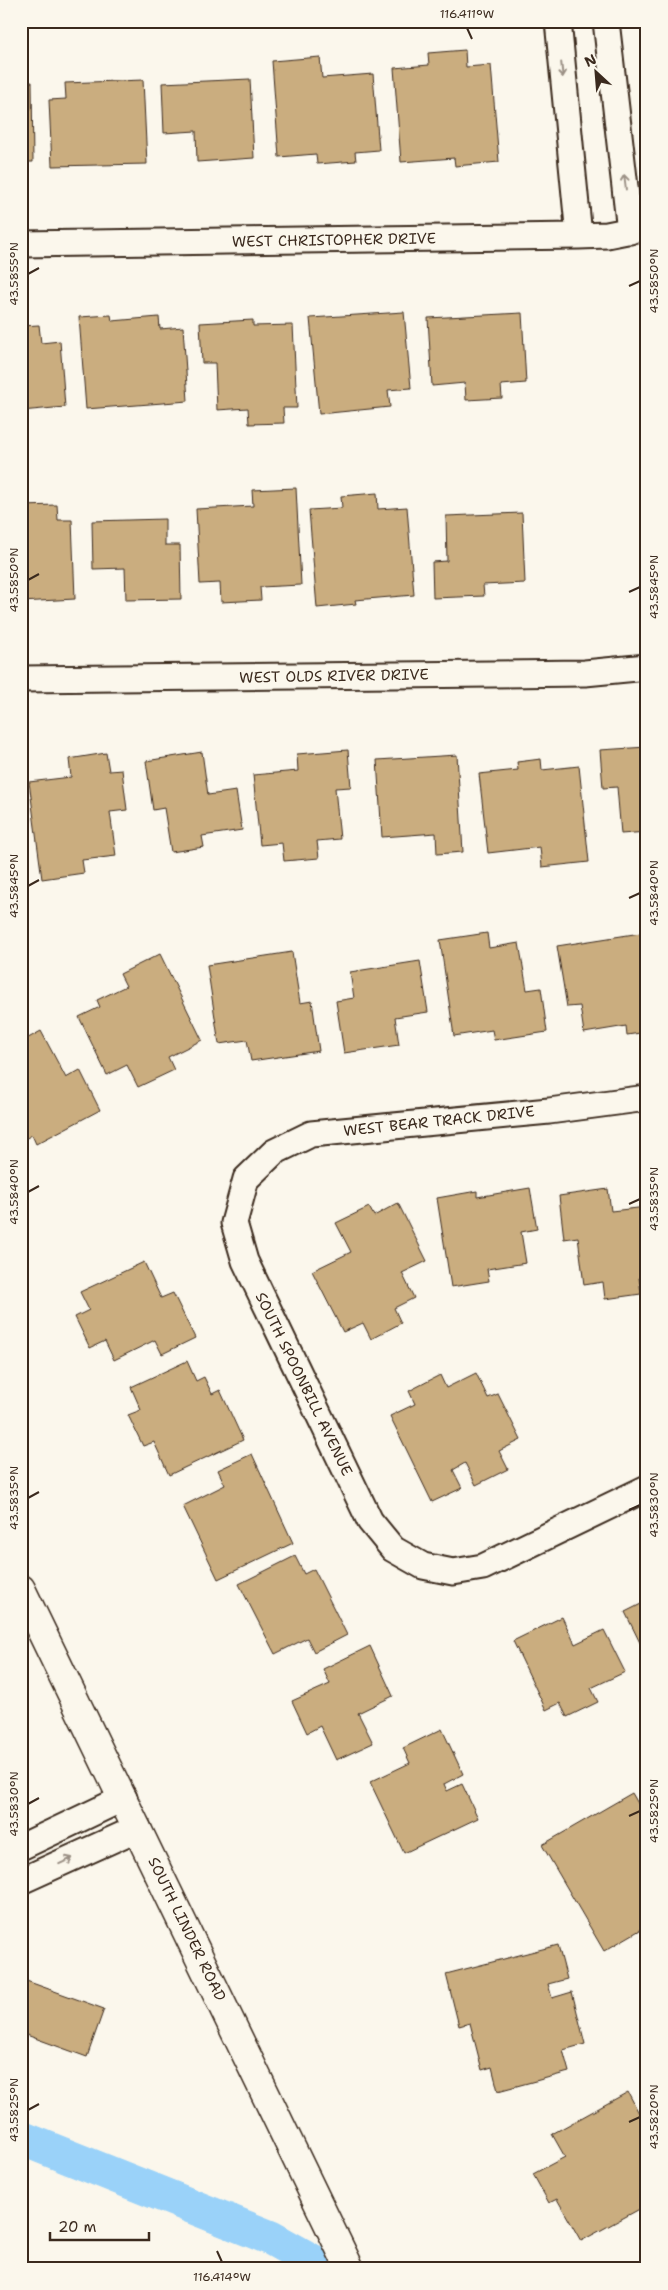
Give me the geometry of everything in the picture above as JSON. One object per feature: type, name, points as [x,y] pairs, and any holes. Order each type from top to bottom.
[{"type":"street","points":[[558,21],[579,236]]},
{"type":"street","points":[[606,21],[638,229]]},
{"type":"street","name":"WEST CHRISTOPHER DRIVE","points":[[21,244],[579,236],[607,235],[638,229]]},
{"type":"street","name":"WEST OLDS RIVER DRIVE","points":[[21,678],[585,673],[647,667]]},
{"type":"street","name":"WEST BEAR TRACK DRIVE","points":[[246,1179],[274,1152],[311,1134],[647,1098]]},
{"type":"street","name":"SOUTH SPOONBILL AVENUE","points":[[246,1179],[234,1223],[245,1261],[370,1521],[393,1549],[422,1566],[453,1572],[483,1567],[647,1488]]},
{"type":"street","name":"SOUTH LINDER ROAD","points":[[21,1589],[124,1798],[349,2266]]},
{"type":"street","points":[[21,1847],[124,1798]]},
{"type":"street","points":[[21,1882],[138,1828]]},
{"type":"building","points":[[465,50],[466,67],[491,65],[499,162],[455,166],[454,158],[401,162],[394,68],[429,65],[428,53]]},
{"type":"building","points":[[320,57],[322,78],[373,74],[379,150],[355,152],[356,161],[317,164],[316,154],[279,157],[272,61]]},
{"type":"building","points":[[250,79],[254,158],[197,162],[196,131],[164,133],[162,83]]},
{"type":"building","points":[[143,80],[147,164],[52,166],[49,100],[66,99],[65,83]]},
{"type":"building","points":[[32,82],[33,162],[21,162],[21,83]]},
{"type":"building","points":[[404,312],[411,388],[388,390],[390,407],[319,414],[310,318]]},
{"type":"building","points":[[522,313],[526,383],[501,385],[502,398],[466,400],[465,383],[432,386],[428,318]]},
{"type":"building","points":[[111,315],[112,321],[159,317],[160,329],[183,327],[188,401],[86,409],[79,317]]},
{"type":"building","points":[[253,320],[253,326],[293,325],[297,408],[283,408],[284,423],[249,424],[248,408],[217,410],[215,363],[202,363],[200,323]]},
{"type":"building","points":[[39,325],[41,343],[60,341],[65,407],[21,411],[21,326]]},
{"type":"building","points":[[296,488],[301,585],[260,587],[261,600],[221,602],[220,583],[200,584],[196,509],[253,506],[252,490]]},
{"type":"building","points":[[377,493],[378,509],[407,507],[414,595],[355,600],[356,604],[317,608],[309,510],[342,508],[341,496]]},
{"type":"building","points":[[57,505],[58,520],[72,520],[75,599],[21,602],[22,506]]},
{"type":"building","points":[[522,513],[525,583],[483,585],[484,596],[433,598],[432,562],[447,561],[446,516]]},
{"type":"building","points":[[165,519],[165,545],[180,545],[181,599],[126,600],[125,568],[93,569],[92,521]]},
{"type":"building","points":[[647,747],[647,832],[621,834],[617,787],[603,788],[600,750]]},
{"type":"building","points":[[348,750],[351,787],[335,788],[340,839],[317,841],[319,858],[284,861],[282,843],[260,845],[253,775],[298,771],[297,754]]},
{"type":"building","points":[[202,752],[208,795],[236,791],[242,830],[202,836],[204,847],[171,852],[164,808],[153,810],[146,761]]},
{"type":"building","points":[[106,753],[109,771],[122,770],[127,810],[110,812],[116,856],[82,860],[84,873],[42,879],[29,782],[71,777],[69,759]]},
{"type":"building","points":[[457,755],[463,852],[437,854],[436,833],[382,837],[377,760]]},
{"type":"building","points":[[541,759],[542,770],[579,766],[589,862],[542,867],[540,847],[488,853],[479,774],[518,770],[517,762]]},
{"type":"building","points":[[647,932],[647,1032],[627,1035],[626,1026],[584,1033],[580,1006],[567,1007],[557,946]]},
{"type":"building","points":[[487,933],[489,948],[519,943],[527,990],[541,988],[547,1032],[494,1040],[492,1030],[454,1036],[440,940]]},
{"type":"building","points":[[292,952],[300,1003],[312,1001],[319,1051],[251,1061],[247,1040],[219,1044],[207,965]]},
{"type":"building","points":[[160,954],[202,1040],[168,1057],[174,1070],[138,1087],[127,1065],[107,1075],[79,1017],[100,1007],[97,1000],[126,986],[120,974]]},
{"type":"building","points":[[420,961],[428,1012],[395,1017],[399,1045],[344,1053],[336,1001],[354,998],[350,972]]},
{"type":"building","points":[[41,1031],[66,1078],[80,1070],[100,1110],[36,1144],[32,1135],[21,1141],[21,1042]]},
{"type":"building","points":[[530,1188],[537,1229],[521,1232],[526,1263],[487,1269],[489,1281],[451,1287],[437,1198],[477,1191],[477,1197]]},
{"type":"building","points":[[608,1189],[611,1211],[647,1207],[647,1277],[639,1278],[641,1294],[605,1299],[603,1282],[584,1285],[578,1237],[564,1239],[559,1196]]},
{"type":"building","points":[[398,1203],[427,1261],[402,1273],[414,1298],[394,1308],[401,1323],[371,1339],[363,1323],[343,1332],[312,1271],[351,1252],[336,1223],[369,1207],[374,1216]]},
{"type":"building","points":[[144,1262],[161,1298],[173,1293],[195,1338],[162,1354],[155,1340],[114,1360],[105,1341],[90,1348],[75,1317],[89,1310],[80,1292]]},
{"type":"building","points":[[187,1361],[196,1381],[204,1377],[212,1394],[220,1390],[243,1440],[169,1475],[154,1442],[143,1446],[128,1415],[141,1410],[131,1387]]},
{"type":"building","points":[[476,1373],[488,1398],[498,1394],[521,1440],[499,1451],[508,1469],[476,1485],[465,1463],[453,1470],[462,1488],[432,1502],[390,1416],[415,1404],[409,1391],[440,1375],[446,1388]]},
{"type":"building","points":[[252,1454],[293,1543],[218,1579],[183,1506],[225,1485],[218,1470]]},
{"type":"building","points":[[295,1556],[304,1574],[314,1569],[347,1635],[314,1652],[307,1638],[275,1654],[239,1584]]},
{"type":"building","points":[[647,1601],[647,1657],[625,1612]]},
{"type":"building","points":[[562,1617],[575,1644],[604,1630],[625,1672],[591,1688],[598,1702],[567,1717],[560,1703],[546,1710],[513,1641]]},
{"type":"building","points":[[370,1646],[393,1696],[358,1713],[373,1743],[336,1760],[320,1726],[307,1733],[292,1701],[330,1684],[323,1669]]},
{"type":"building","points":[[442,1729],[463,1774],[444,1784],[447,1791],[462,1784],[478,1818],[404,1853],[370,1782],[410,1763],[403,1748]]},
{"type":"building","points":[[632,1793],[647,1819],[647,1926],[604,1951],[542,1845]]},
{"type":"building","points":[[558,1945],[567,1979],[548,1984],[552,1998],[572,1992],[585,2044],[563,2050],[569,2072],[498,2091],[492,2067],[482,2070],[470,2023],[459,2026],[446,1974]]},
{"type":"building","points":[[21,1979],[104,2009],[87,2057],[21,2033]]},
{"type":"building","points":[[628,2092],[640,2115],[647,2111],[647,2151],[641,2154],[647,2164],[647,2205],[581,2241],[557,2199],[549,2203],[533,2174],[565,2157],[552,2134]]},
{"type":"waterway","points":[[21,2138],[271,2238],[326,2269]]}]
